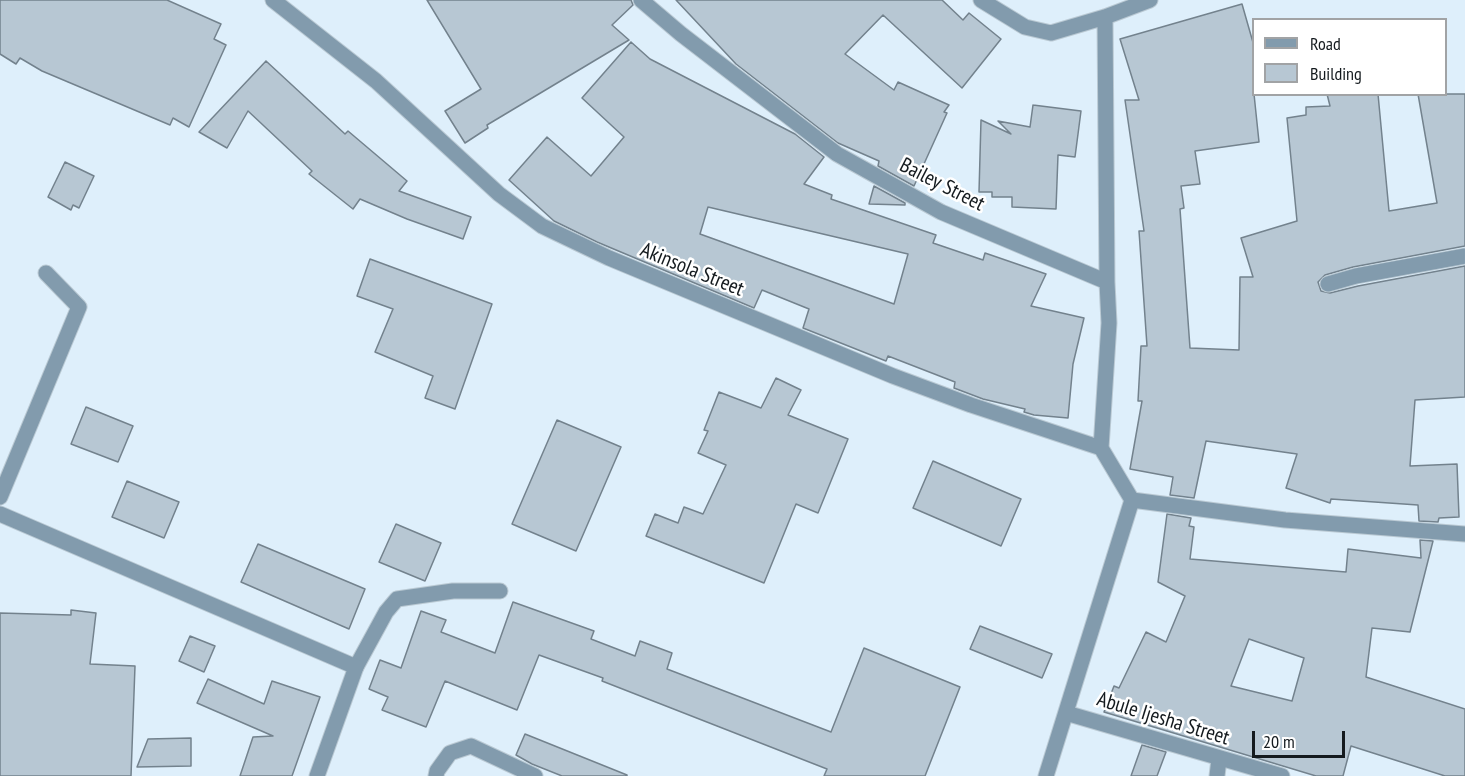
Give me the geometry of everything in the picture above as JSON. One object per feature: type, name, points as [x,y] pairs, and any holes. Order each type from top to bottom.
[{"type":"street","name":"Akinsola Street","points":[[273,0],[376,81],[499,194],[542,226],[609,258],[893,376],[971,405],[1101,448]]},
{"type":"street","name":"Bailey Street","points":[[641,0],[681,34],[837,154],[941,212],[1107,282]]},
{"type":"street","points":[[981,0],[1025,27],[1051,33],[1105,17],[1150,0]]},
{"type":"street","points":[[1046,776],[1132,500],[1101,448],[1109,323],[1105,17]]},
{"type":"street","points":[[1328,284],[1356,276],[1465,256]]},
{"type":"street","points":[[0,497],[78,307],[46,273]]},
{"type":"street","points":[[1132,500],[1286,520],[1465,534]]},
{"type":"street","points":[[0,514],[356,667]]},
{"type":"street","points":[[317,776],[356,667],[386,612],[397,599],[453,591],[500,591]]},
{"type":"street","name":"Abule Ijesha Street","points":[[1066,712],[1282,776]]},
{"type":"street","points":[[436,776],[450,753],[471,746],[535,776]]},
{"type":"street","points":[[1217,776],[1219,759]]},
{"type":"building","points":[[0,0],[167,0],[221,24],[214,39],[226,45],[189,127],[173,118],[170,125],[42,71],[20,58],[16,64],[0,54]]},
{"type":"building","points":[[427,0],[631,0],[633,5],[612,25],[629,40],[487,125],[488,128],[465,143],[445,111],[481,89]]},
{"type":"building","points":[[676,0],[942,0],[963,20],[969,13],[1001,39],[962,88],[883,15],[845,54],[894,90],[898,82],[949,105],[944,112],[947,113],[914,186],[878,166],[879,161],[838,143],[736,64]]},
{"type":"building","points":[[1242,4],[1252,39],[1252,96],[1254,96],[1259,142],[1195,151],[1200,184],[1181,186],[1184,208],[1180,209],[1190,348],[1239,350],[1240,277],[1253,277],[1241,238],[1297,221],[1287,118],[1306,115],[1306,107],[1330,106],[1328,96],[1378,96],[1389,211],[1437,203],[1418,96],[1465,94],[1465,246],[1353,267],[1325,275],[1318,282],[1321,291],[1330,293],[1465,266],[1465,397],[1415,400],[1410,466],[1457,464],[1459,517],[1439,518],[1438,522],[1419,521],[1418,505],[1331,499],[1330,503],[1286,488],[1297,454],[1206,441],[1194,498],[1170,495],[1173,477],[1130,469],[1142,401],[1138,401],[1141,346],[1147,346],[1139,231],[1144,231],[1125,100],[1139,100],[1120,39]]},
{"type":"building","points":[[631,42],[650,59],[795,134],[824,157],[804,184],[832,195],[831,199],[936,235],[933,243],[983,260],[985,253],[1046,274],[1031,306],[1084,318],[1073,364],[1068,418],[1034,415],[1024,412],[1025,409],[983,399],[954,388],[955,382],[888,356],[886,361],[803,328],[809,309],[762,290],[754,308],[597,242],[554,221],[509,180],[547,137],[591,176],[624,137],[582,98]],"holes":[[[708,207],[908,254],[894,304],[700,234]]]},
{"type":"building","points":[[266,61],[345,134],[348,131],[407,181],[399,191],[471,217],[463,239],[360,199],[353,209],[309,174],[312,171],[248,111],[227,148],[199,132]]},
{"type":"building","points":[[1033,105],[1081,111],[1075,157],[1058,155],[1056,209],[1012,207],[1012,197],[992,197],[992,192],[979,192],[981,120],[1011,134],[998,121],[1030,127]]},
{"type":"building","points":[[65,162],[94,176],[79,208],[73,205],[71,210],[48,197]]},
{"type":"building","points":[[874,186],[905,203],[905,205],[869,204]]},
{"type":"building","points":[[370,259],[492,304],[455,409],[425,398],[433,376],[375,352],[393,309],[357,296]]},
{"type":"building","points":[[776,378],[801,390],[788,415],[848,439],[818,513],[796,504],[764,583],[646,536],[655,514],[678,523],[684,507],[703,514],[726,465],[698,453],[708,431],[704,430],[719,392],[761,408]]},
{"type":"building","points":[[86,407],[133,426],[118,462],[71,444]]},
{"type":"building","points":[[557,420],[621,447],[576,551],[512,524]]},
{"type":"building","points":[[933,461],[1021,499],[1001,546],[913,508]]},
{"type":"building","points":[[127,481],[179,502],[164,538],[112,517]]},
{"type":"building","points":[[1167,514],[1191,518],[1189,526],[1194,527],[1190,559],[1346,572],[1348,549],[1421,558],[1420,540],[1433,541],[1410,632],[1372,628],[1366,677],[1465,709],[1465,776],[1445,776],[1351,746],[1343,776],[1316,776],[1104,712],[1114,686],[1119,688],[1146,632],[1166,642],[1185,596],[1158,582]],"holes":[[[1249,639],[1304,658],[1292,701],[1231,686]]]},
{"type":"building","points":[[396,524],[441,543],[425,581],[379,562]]},
{"type":"building","points":[[258,544],[365,589],[349,629],[241,582]]},
{"type":"building","points":[[513,602],[594,631],[591,639],[635,656],[640,641],[672,653],[667,669],[831,732],[864,648],[960,687],[925,776],[824,776],[827,769],[602,681],[603,678],[539,655],[517,710],[445,681],[426,727],[382,710],[388,697],[369,689],[380,660],[401,668],[421,611],[446,620],[441,632],[495,653]]},
{"type":"building","points":[[71,610],[96,613],[90,664],[135,666],[131,776],[0,776],[0,613],[71,615]]},
{"type":"building","points":[[980,626],[1052,654],[1042,678],[970,649]]},
{"type":"building","points":[[190,636],[215,646],[204,672],[179,661]]},
{"type":"building","points":[[208,679],[264,704],[272,681],[320,697],[292,776],[240,776],[253,737],[273,736],[197,703]]},
{"type":"building","points":[[525,734],[627,776],[562,776],[532,764],[516,755]]},
{"type":"building","points":[[191,738],[191,766],[137,767],[148,739]]},
{"type":"building","points":[[1142,745],[1166,752],[1157,776],[1131,776]]}]
